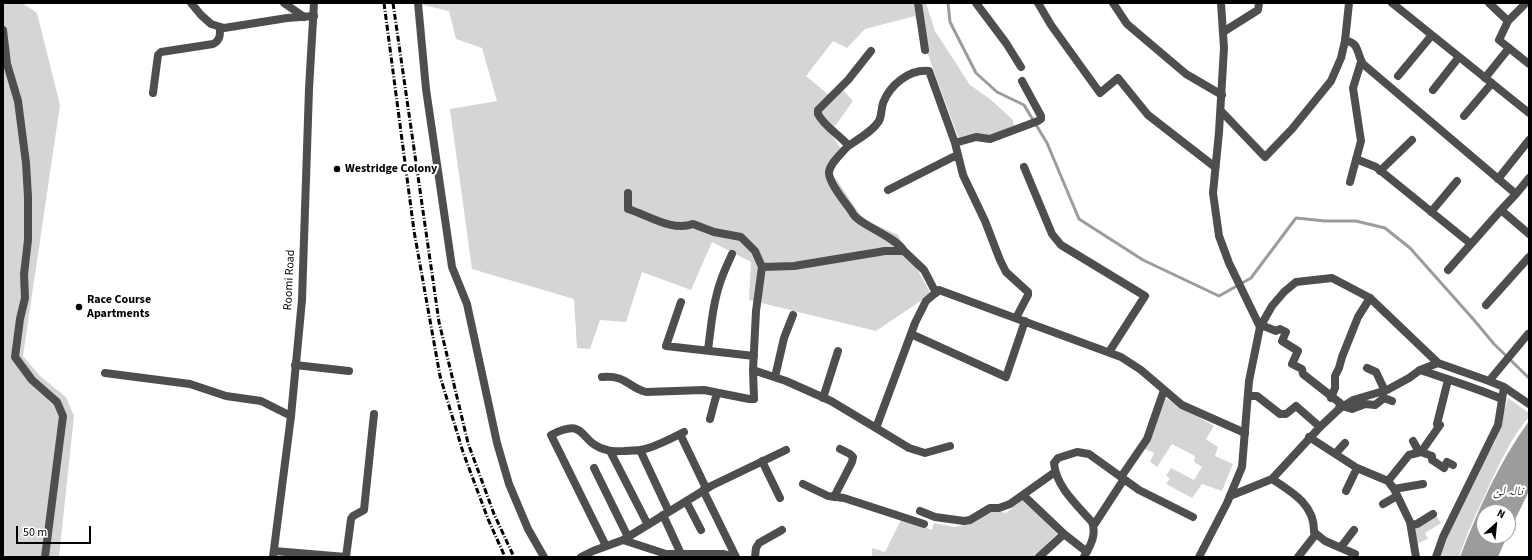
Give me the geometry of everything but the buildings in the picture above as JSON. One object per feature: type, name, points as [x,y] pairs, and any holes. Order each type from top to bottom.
[{"type":"street","points":[[191,3],[211,24],[224,28],[287,18],[314,16]]},
{"type":"street","points":[[284,3],[304,17]]},
{"type":"street","name":"Roomi Road","points":[[273,554],[291,416],[302,300],[314,3]]},
{"type":"street","points":[[418,3],[426,89],[452,267],[467,304],[497,443],[509,484],[528,529],[544,557]]},
{"type":"street","points":[[918,3],[925,50]]},
{"type":"street","points":[[976,3],[1006,43],[1021,67]]},
{"type":"street","points":[[1038,3],[1051,25],[1100,93],[1118,78],[1148,115],[1215,167]]},
{"type":"street","points":[[1113,3],[1127,24],[1186,74],[1222,94]]},
{"type":"street","points":[[1222,3],[1224,48],[1222,94],[1213,193],[1219,236],[1229,263],[1261,326],[1276,331],[1280,329],[1286,332],[1282,341],[1298,351],[1292,364],[1302,369],[1303,374],[1331,398],[1340,403],[1340,408]]},
{"type":"street","points":[[1223,32],[1258,10],[1259,3]]},
{"type":"street","points":[[1221,111],[1265,157],[1292,129],[1331,81],[1341,58],[1345,40],[1349,3]]},
{"type":"street","points":[[1392,3],[1529,113]]},
{"type":"street","points":[[1489,3],[1508,21]]},
{"type":"street","points":[[1526,3],[1508,21],[1499,40],[1529,64]]},
{"type":"street","points":[[153,93],[158,55],[161,52],[213,44],[220,38],[220,27]]},
{"type":"street","points":[[3,30],[7,64],[18,102],[26,163],[28,197],[28,240],[24,274],[24,298],[15,357],[32,380],[57,402],[63,416],[45,557]]},
{"type":"street","points":[[1398,76],[1432,35]]},
{"type":"street","points":[[1345,40],[1351,41],[1356,45],[1361,62],[1516,194]]},
{"type":"street","points":[[1464,116],[1489,81],[1509,48]]},
{"type":"street","points":[[848,147],[838,134],[829,128],[820,117],[818,110],[848,80],[871,51]]},
{"type":"street","points":[[1433,90],[1459,57]]},
{"type":"street","points":[[1350,182],[1361,141],[1353,88],[1361,62]]},
{"type":"street","points":[[936,292],[924,270],[898,244],[876,229],[857,220],[833,185],[829,173],[829,170],[835,160],[878,122],[881,115],[883,101],[896,84],[904,78],[927,71],[929,71],[955,143],[963,175],[985,221],[1006,272],[1028,292],[1028,295],[1016,318]]},
{"type":"street","points":[[955,143],[976,138],[990,139],[1038,121],[1041,116],[1022,81]]},
{"type":"street","points":[[1380,171],[1412,140]]},
{"type":"street","points":[[1498,179],[1529,140]]},
{"type":"street","points":[[888,190],[957,155]]},
{"type":"street","points":[[1356,159],[1366,162],[1380,171],[1471,244]]},
{"type":"street","points":[[1024,167],[1052,234],[1061,245],[1145,296],[1109,352]]},
{"type":"street","points":[[1448,270],[1529,178]]},
{"type":"street","points":[[1431,212],[1457,180]]},
{"type":"street","points":[[602,377],[612,376],[619,378],[627,381],[638,390],[646,392],[704,390],[754,399],[753,370],[756,311],[762,267],[755,251],[741,237],[714,232],[693,224],[685,227],[670,225],[628,209],[628,193]]},
{"type":"street","points":[[1502,210],[1529,234]]},
{"type":"street","points":[[762,267],[794,266],[885,250],[904,251]]},
{"type":"street","points":[[708,350],[712,316],[719,286],[732,254]]},
{"type":"street","points":[[1486,306],[1529,258]]},
{"type":"street","points":[[1199,557],[1230,496],[1242,467],[1249,380],[1261,326],[1272,306],[1284,292],[1296,282],[1332,278],[1370,298],[1438,363],[1504,387],[1526,402]]},
{"type":"street","points":[[876,428],[911,334],[926,301],[939,290],[1121,357],[1140,370],[1182,405],[1245,433]]},
{"type":"street","points":[[1331,398],[1335,388],[1335,376],[1342,357],[1358,317],[1370,298]]},
{"type":"street","points":[[681,302],[666,346],[754,356]]},
{"type":"street","points":[[775,378],[782,344],[793,315]]},
{"type":"street","points":[[911,334],[1006,377],[1025,321]]},
{"type":"street","points":[[1489,381],[1529,334]]},
{"type":"street","points":[[823,398],[838,351]]},
{"type":"street","points":[[1230,496],[1272,479],[1309,437],[1340,408],[1353,400],[1385,391],[1409,378],[1420,370],[1438,363]]},
{"type":"street","points":[[295,366],[349,371]]},
{"type":"street","points":[[1367,368],[1376,372],[1385,391]]},
{"type":"street","points":[[753,370],[823,398],[909,448],[925,453],[950,446]]},
{"type":"street","points":[[1420,370],[1486,392],[1502,399]]},
{"type":"street","points":[[105,373],[190,384],[226,396],[261,401],[291,416]]},
{"type":"street","points":[[1420,452],[1440,425],[1437,424],[1448,380]]},
{"type":"street","points":[[1436,557],[1443,537],[1498,425],[1504,387]]},
{"type":"street","points":[[1023,495],[1086,554],[1093,540],[1094,525],[1147,439],[1164,390]]},
{"type":"street","points":[[710,419],[717,393]]},
{"type":"street","points":[[1248,396],[1257,396],[1280,414],[1286,414],[1296,406],[1320,427]]},
{"type":"street","points":[[1340,408],[1352,408],[1365,404],[1375,405],[1384,398],[1392,401]]},
{"type":"street","points":[[273,554],[346,557],[351,519],[364,510],[374,414]]},
{"type":"street","points":[[606,546],[551,435],[564,428],[577,428],[598,447],[610,451],[640,450],[659,444],[682,433],[705,489],[736,557]]},
{"type":"street","points":[[1309,437],[1336,453],[1357,468],[1388,481],[1396,492],[1407,515],[1416,557]]},
{"type":"street","points":[[1413,441],[1420,452]]},
{"type":"street","points":[[1336,453],[1345,444]]},
{"type":"street","points":[[834,497],[852,462],[853,457],[840,449]]},
{"type":"street","points":[[640,450],[681,554]]},
{"type":"street","points":[[581,557],[626,539],[705,489],[786,450]]},
{"type":"street","points":[[610,451],[648,525]]},
{"type":"street","points":[[1094,525],[1060,484],[1055,472],[1054,463],[1058,458],[1077,452],[1089,454],[1139,490],[1193,517]]},
{"type":"street","points":[[1388,481],[1409,454],[1420,452],[1432,456],[1432,460],[1444,468],[1447,462],[1453,465]]},
{"type":"street","points":[[762,461],[780,498]]},
{"type":"street","points":[[594,468],[626,539],[666,554],[724,554],[736,557]]},
{"type":"street","points":[[1346,491],[1357,468]]},
{"type":"street","points":[[920,511],[935,516],[964,521],[970,520],[990,508],[999,508],[1010,504],[1055,472]]},
{"type":"street","points":[[1272,479],[1303,502],[1313,518],[1314,532],[1316,534],[1325,541],[1355,554],[1353,557]]},
{"type":"street","points":[[803,484],[828,496],[844,498],[924,524]]},
{"type":"street","points":[[1383,504],[1396,492],[1423,484]]},
{"type":"street","points":[[686,501],[701,530]]},
{"type":"street","points":[[1409,529],[1433,514]]},
{"type":"street","points":[[755,557],[756,548],[759,543],[782,530]]},
{"type":"street","points":[[1341,547],[1354,530]]},
{"type":"street","points":[[1039,557],[1064,534]]},
{"type":"street","points":[[1298,557],[1316,534]]},
{"type":"shaded area","points":[[3,3],[22,3],[37,13],[60,105],[23,356],[40,376],[66,397],[74,416],[59,557],[3,557]]},
{"type":"shaded area","points":[[423,3],[926,3],[935,31],[970,85],[990,99],[1013,120],[1015,132],[960,142],[915,16],[865,29],[847,48],[833,41],[806,76],[829,95],[843,90],[853,101],[830,133],[843,151],[832,173],[863,219],[898,235],[931,294],[876,331],[749,300],[751,262],[712,242],[691,290],[642,272],[626,322],[600,320],[590,349],[577,348],[574,299],[472,269],[450,109],[497,101],[482,48],[456,39],[449,11],[423,5]]},
{"type":"shaded area","points":[[1165,398],[1214,426],[1206,439],[1218,447],[1215,456],[1233,464],[1222,491],[1202,484],[1192,498],[1166,484],[1170,478],[1166,476],[1171,468],[1194,480],[1202,467],[1194,462],[1195,456],[1172,444],[1157,467],[1150,462],[1154,453],[1141,447]]},
{"type":"shaded area","points":[[1508,398],[1529,413],[1529,417],[1512,440],[1481,504],[1476,504],[1476,514],[1459,557],[1439,557],[1444,541],[1484,460],[1495,442]]},
{"type":"shaded area","points":[[1023,499],[1057,534],[1034,557],[872,557],[872,548],[885,552],[902,518],[932,530],[934,523],[954,527],[973,523],[992,510],[1006,513]]},
{"type":"shaded area","points":[[1435,514],[1441,523],[1425,533],[1428,539],[1416,544],[1412,527]]},
{"type":"water","name":"نالہ لئ","points":[[1529,421],[1529,491],[1516,518],[1516,504],[1482,504],[1508,453]]},
{"type":"water","name":"نالہ لئ","points":[[1476,518],[1476,544],[1504,544],[1498,557],[1460,557]]},
{"type":"waterway","points":[[948,3],[950,22],[976,73],[997,92],[1024,105],[1047,143],[1079,219],[1143,260],[1219,296],[1251,278],[1296,218],[1325,221],[1356,221],[1385,228],[1410,248],[1494,344],[1529,378]]},
{"type":"railway","points":[[384,3],[414,231],[440,376],[463,452],[488,519],[505,557]]},
{"type":"railway","points":[[393,3],[439,322],[468,443],[494,514],[514,557]]},
{"type":"place","name":"Westridge Colony","points":[[337,169]]},
{"type":"place","name":"Race Course Apartments","points":[[79,307]]}]
